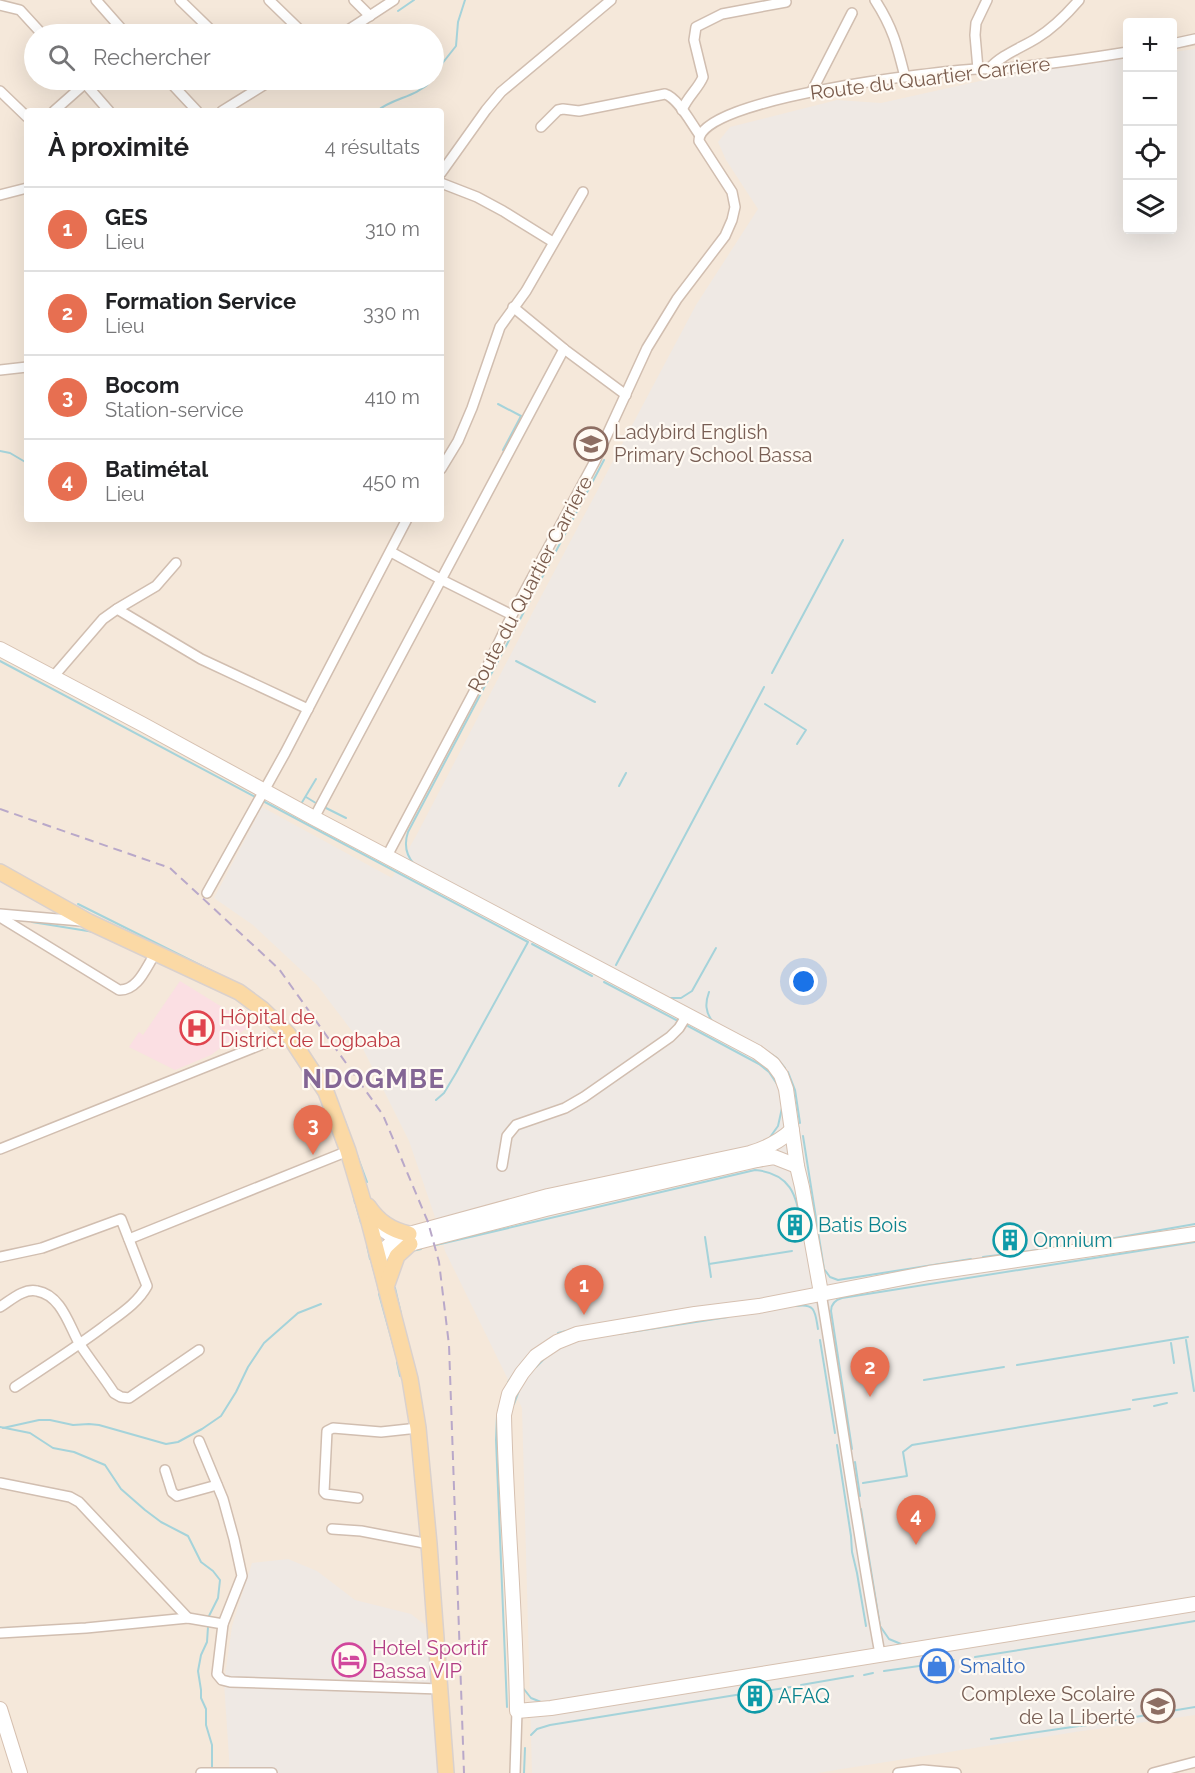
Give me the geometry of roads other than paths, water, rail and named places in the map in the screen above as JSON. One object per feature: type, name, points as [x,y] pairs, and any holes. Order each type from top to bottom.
[{"type":"main road","points":[[0,872],[89,922],[239,992],[262,1009],[288,1034],[326,1092],[362,1197],[396,1318],[410,1379],[418,1428],[429,1544],[446,1773]]},
{"type":"main road","points":[[362,1197],[373,1213],[405,1239],[386,1287]]},
{"type":"street","points":[[96,0],[117,24]]},
{"type":"street","points":[[180,0],[205,24]]},
{"type":"street","points":[[269,0],[294,24]]},
{"type":"street","points":[[354,0],[370,16]]},
{"type":"street","points":[[358,24],[394,0]]},
{"type":"street","points":[[444,169],[501,92],[611,0]]},
{"type":"street","points":[[875,0],[888,20],[896,39],[905,77]]},
{"type":"street","points":[[978,69],[976,23],[987,0]]},
{"type":"street","points":[[989,69],[999,60],[1054,26],[1079,0]]},
{"type":"street","points":[[682,110],[704,77],[694,40],[696,27],[722,14],[786,2]]},
{"type":"street","points":[[0,5],[20,10],[33,24]]},
{"type":"street","points":[[812,91],[852,13]]},
{"type":"street","points":[[1177,43],[1195,39]]},
{"type":"street","name":"Route du Quartier Carriere","points":[[387,856],[485,671],[512,615],[596,461],[647,348],[677,299],[725,236],[732,220],[735,207],[732,192],[699,141],[699,134],[702,130],[730,114],[768,101],[812,91],[905,77],[1017,67],[1123,53]]},
{"type":"street","points":[[57,108],[76,90]]},
{"type":"street","points":[[93,90],[107,108]]},
{"type":"street","points":[[177,90],[194,108]]},
{"type":"street","points":[[226,108],[252,90]]},
{"type":"street","points":[[0,91],[24,114]]},
{"type":"street","points":[[541,127],[558,110],[579,111],[664,94],[670,95],[699,134]]},
{"type":"street","points":[[444,184],[477,197],[553,242]]},
{"type":"street","points":[[0,195],[24,189]]},
{"type":"street","points":[[444,464],[458,441],[472,408],[500,327],[526,291],[583,192]]},
{"type":"street","points":[[513,307],[564,349],[626,395]]},
{"type":"street","points":[[314,818],[564,349]]},
{"type":"street","points":[[0,370],[24,367]]},
{"type":"street","points":[[207,893],[308,709],[406,522]]},
{"type":"street","points":[[391,552],[512,615]]},
{"type":"street","points":[[53,677],[97,626],[117,609],[156,586],[176,563]]},
{"type":"street","points":[[117,609],[201,658],[308,709]]},
{"type":"street","points":[[0,649],[757,1052],[773,1064],[781,1075],[786,1089],[797,1166],[821,1293],[856,1504],[861,1552],[880,1654]]},
{"type":"street","points":[[0,915],[89,922]]},
{"type":"street","points":[[0,915],[119,990],[127,990],[134,986],[155,954]]},
{"type":"street","points":[[502,1166],[507,1136],[516,1125],[565,1107],[584,1097],[670,1037],[687,1015]]},
{"type":"street","points":[[0,1149],[288,1034]]},
{"type":"street","points":[[379,1261],[384,1250],[405,1239],[548,1196],[750,1153],[771,1146],[792,1130]]},
{"type":"street","points":[[129,1239],[348,1151]]},
{"type":"street","points":[[368,1218],[405,1239],[756,1160],[774,1157],[797,1166]]},
{"type":"street","points":[[0,1257],[42,1248],[121,1219],[147,1286],[141,1296],[129,1307],[80,1344],[15,1387]]},
{"type":"street","points":[[515,1773],[517,1668],[504,1415],[509,1394],[536,1356],[557,1342],[577,1334],[694,1314],[759,1306],[929,1273],[1195,1234]]},
{"type":"street","points":[[0,1307],[23,1292],[36,1290],[48,1295],[61,1308],[80,1344],[114,1393],[121,1397],[129,1398],[199,1350]]},
{"type":"street","points":[[358,1498],[326,1494],[324,1491],[327,1431],[333,1428],[381,1432],[418,1428]]},
{"type":"street","points":[[199,1441],[218,1485],[242,1576],[223,1624],[216,1670],[222,1680],[440,1689]]},
{"type":"street","points":[[165,1470],[172,1492],[177,1496],[218,1485]]},
{"type":"street","points":[[0,1483],[70,1497],[79,1502],[188,1618]]},
{"type":"street","points":[[332,1528],[429,1544]]},
{"type":"street","points":[[517,1712],[1195,1604]]},
{"type":"street","points":[[0,1633],[86,1628],[188,1618],[223,1624]]},
{"type":"street","points":[[1,1716],[20,1773]]},
{"type":"street","points":[[1153,1773],[1195,1762]]},
{"type":"street","points":[[898,1773],[924,1770],[956,1773]]},
{"type":"street","points":[[201,1773],[272,1773]]},
{"type":"waterway","points":[[398,11],[414,0]]},
{"type":"waterway","points":[[444,61],[456,46],[458,22],[465,0]]},
{"type":"waterway","points":[[381,108],[419,90]]},
{"type":"waterway","points":[[498,404],[521,416],[503,450]]},
{"type":"waterway","points":[[0,451],[10,453],[24,461]]},
{"type":"waterway","points":[[414,864],[406,849],[408,832],[604,460]]},
{"type":"waterway","points":[[772,673],[843,540]]},
{"type":"waterway","points":[[0,661],[257,798]]},
{"type":"waterway","points":[[516,661],[595,702]]},
{"type":"waterway","points":[[616,965],[764,687]]},
{"type":"waterway","points":[[765,704],[806,730],[797,744]]},
{"type":"waterway","points":[[619,786],[626,773]]},
{"type":"waterway","points":[[301,804],[316,779]]},
{"type":"waterway","points":[[306,797],[319,805]]},
{"type":"waterway","points":[[263,801],[528,942],[456,1073],[444,1093],[436,1100]]},
{"type":"waterway","points":[[324,807],[346,818]]},
{"type":"waterway","points":[[78,904],[228,979]]},
{"type":"waterway","points":[[32,922],[94,932]]},
{"type":"waterway","points":[[532,944],[592,976]]},
{"type":"waterway","points":[[669,998],[681,998],[692,991],[716,948]]},
{"type":"waterway","points":[[604,982],[680,1022]]},
{"type":"waterway","points":[[709,992],[708,1015],[713,1022]]},
{"type":"waterway","points":[[275,1011],[288,1024]]},
{"type":"waterway","points":[[688,1026],[759,1064],[769,1072],[777,1084]]},
{"type":"waterway","points":[[768,1052],[785,1068]]},
{"type":"waterway","points":[[788,1072],[795,1090],[800,1123]]},
{"type":"waterway","points":[[768,1140],[778,1126],[782,1108]]},
{"type":"waterway","points":[[345,1121],[349,1133]]},
{"type":"waterway","points":[[803,1136],[824,1269],[830,1277],[838,1280],[971,1259]]},
{"type":"waterway","points":[[357,1155],[367,1182]]},
{"type":"waterway","points":[[436,1245],[755,1170],[776,1176],[790,1187],[797,1204],[801,1225]]},
{"type":"waterway","points":[[353,1193],[355,1203]]},
{"type":"waterway","points":[[356,1205],[361,1223]]},
{"type":"waterway","points":[[983,1257],[1075,1245],[1195,1224]]},
{"type":"waterway","points":[[705,1237],[711,1277]]},
{"type":"waterway","points":[[852,1449],[831,1311],[837,1300],[1195,1242]]},
{"type":"waterway","points":[[367,1245],[370,1259]]},
{"type":"waterway","points":[[412,1251],[421,1249]]},
{"type":"waterway","points":[[709,1264],[792,1251]]},
{"type":"waterway","points":[[371,1260],[378,1286]]},
{"type":"waterway","points":[[395,1288],[401,1314]]},
{"type":"waterway","points":[[379,1294],[396,1355]]},
{"type":"waterway","points":[[3,1428],[39,1420],[50,1420],[73,1425],[99,1425],[166,1444],[178,1442],[221,1416],[264,1343],[298,1313],[321,1304]]},
{"type":"waterway","points":[[796,1306],[811,1307],[818,1329]]},
{"type":"waterway","points":[[618,1334],[728,1317]]},
{"type":"waterway","points":[[558,1336],[558,1333],[566,1331]]},
{"type":"waterway","points":[[1017,1365],[1188,1337]]},
{"type":"waterway","points":[[820,1340],[835,1433]]},
{"type":"waterway","points":[[1186,1340],[1194,1391]]},
{"type":"waterway","points":[[1171,1343],[1174,1363]]},
{"type":"waterway","points":[[536,1367],[547,1356]]},
{"type":"waterway","points":[[508,1382],[524,1360]]},
{"type":"waterway","points":[[397,1362],[400,1376]]},
{"type":"waterway","points":[[924,1380],[1004,1367]]},
{"type":"waterway","points":[[514,1404],[520,1388]]},
{"type":"waterway","points":[[1133,1400],[1177,1393]]},
{"type":"waterway","points":[[1154,1406],[1167,1403]]},
{"type":"waterway","points":[[863,1483],[907,1476],[903,1452],[912,1445],[1130,1409]]},
{"type":"waterway","points":[[497,1416],[496,1440],[507,1707]]},
{"type":"waterway","points":[[0,1427],[30,1433],[53,1448],[74,1452],[105,1465],[121,1489],[145,1510],[161,1522],[188,1536],[201,1562],[220,1580],[218,1598],[208,1618]]},
{"type":"waterway","points":[[837,1445],[852,1552],[866,1626]]},
{"type":"waterway","points":[[855,1462],[860,1496]]},
{"type":"waterway","points":[[861,1509],[880,1626],[889,1639],[901,1644]]},
{"type":"waterway","points":[[1057,1644],[1195,1621]]},
{"type":"waterway","points":[[208,1627],[207,1642],[201,1655],[198,1671],[201,1698],[206,1709],[206,1725],[212,1745],[212,1770]]},
{"type":"waterway","points":[[975,1657],[1057,1644]]},
{"type":"waterway","points":[[940,1662],[954,1660]]},
{"type":"waterway","points":[[884,1671],[926,1665]]},
{"type":"waterway","points":[[864,1675],[873,1673]]},
{"type":"waterway","points":[[801,1685],[853,1676]]},
{"type":"waterway","points":[[772,1690],[791,1687]]},
{"type":"waterway","points":[[523,1688],[531,1698],[541,1702]]},
{"type":"waterway","points":[[531,1735],[537,1729],[550,1725],[742,1694]]},
{"type":"waterway","points":[[1081,1726],[1195,1707]]},
{"type":"waterway","points":[[991,1739],[1079,1726]]},
{"type":"waterway","points":[[524,1773],[525,1748]]},
{"type":"railway","points":[[0,809],[170,868],[279,969],[383,1115],[428,1222],[439,1262],[449,1345],[464,1773]]},
{"type":"place","name":"Ladybird English Primary School Bassa","points":[[591,444]]},
{"type":"place","name":"Hôpital de District de Logbaba","points":[[197,1028]]},
{"type":"place","name":"Bocom","points":[[313,1155]]},
{"type":"place","name":"Batis Bois","points":[[795,1225]]},
{"type":"place","name":"Omnium","points":[[1010,1240]]},
{"type":"place","name":"GES","points":[[584,1315]]},
{"type":"place","name":"Formation Service","points":[[870,1397]]},
{"type":"place","name":"Batimétal","points":[[916,1545]]},
{"type":"place","name":"Hotel Sportif Bassa VIP","points":[[349,1660]]},
{"type":"place","name":"Smalto","points":[[937,1666]]},
{"type":"place","name":"AFAQ","points":[[755,1696]]},
{"type":"place","name":"Complexe Scolaire de la Liberté","points":[[1158,1706]]},
{"type":"district","name":"NDOGMBE","points":[[374,1079]]}]
